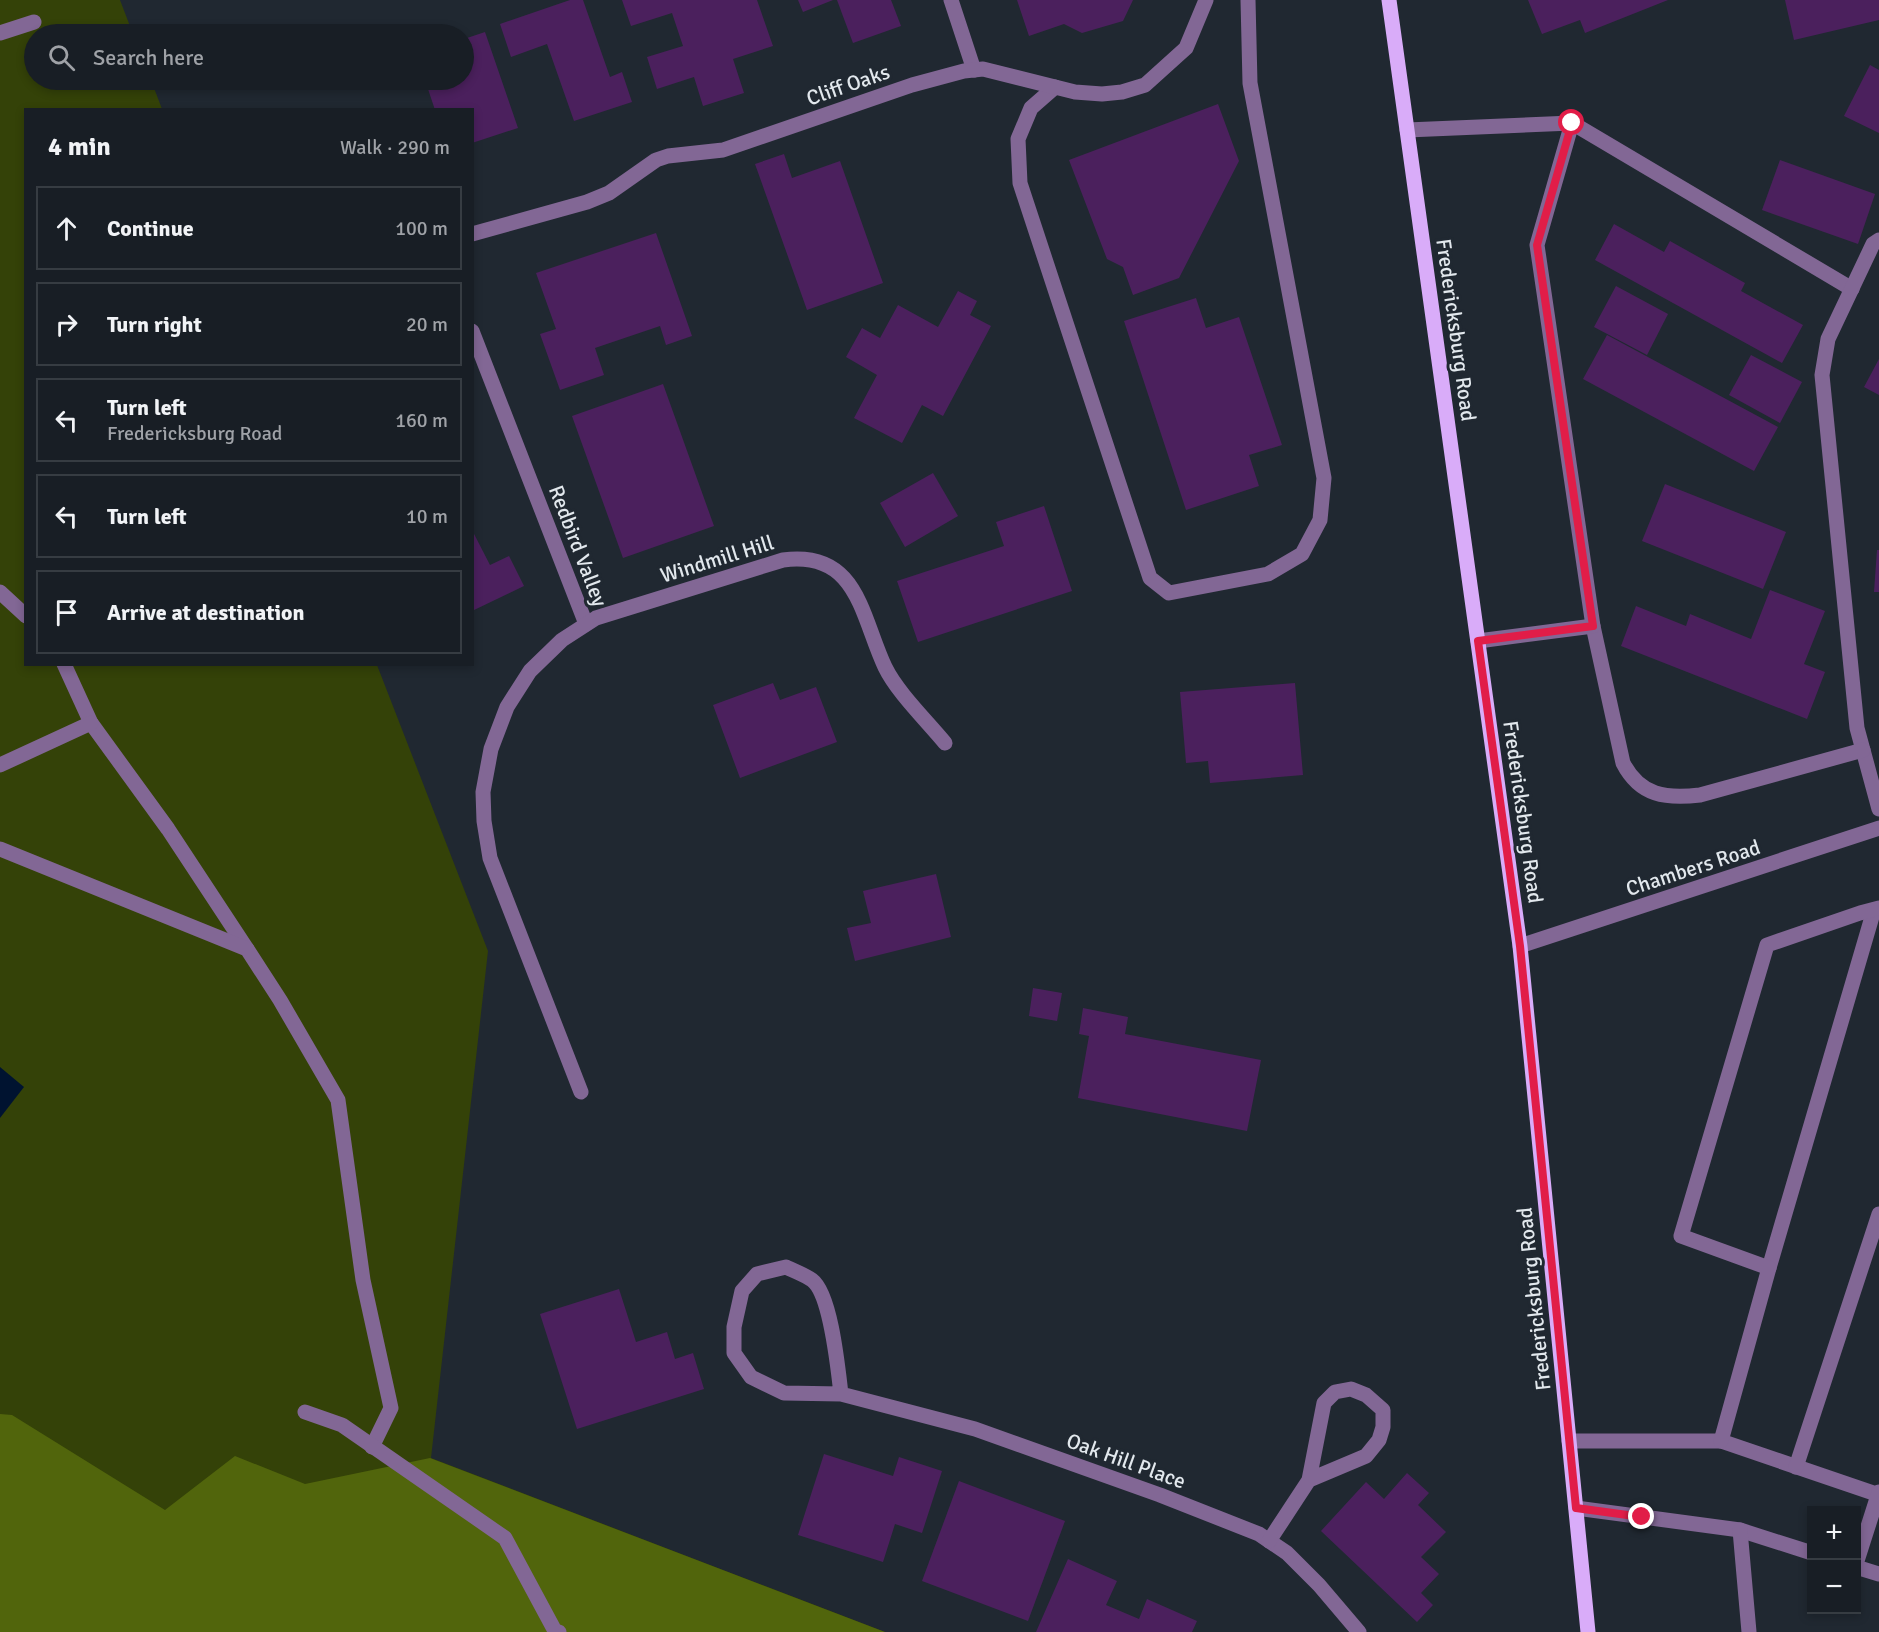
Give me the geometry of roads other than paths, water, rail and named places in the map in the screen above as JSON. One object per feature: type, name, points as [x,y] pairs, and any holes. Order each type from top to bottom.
[{"type":"main road","name":"Fredericksburg Road","points":[[1389,0],[1520,946],[1588,1632]]},
{"type":"street","points":[[951,0],[974,70]]},
{"type":"street","name":"Cliff Oaks","points":[[474,233],[587,202],[609,193],[656,160],[668,156],[723,150],[912,85],[964,71],[983,69],[1075,92],[1102,94],[1122,92],[1145,85],[1186,48],[1206,0]]},
{"type":"street","points":[[1055,87],[1031,108],[1018,139],[1020,183],[1150,578],[1168,593],[1268,574],[1302,554],[1320,520],[1324,478],[1251,83],[1248,0]]},
{"type":"street","points":[[28,24],[34,22]]},
{"type":"street","points":[[0,33],[24,25]]},
{"type":"street","points":[[1572,123],[1537,245],[1593,626],[1623,763],[1630,777],[1657,794],[1681,797],[1700,795],[1863,750]]},
{"type":"street","points":[[1407,130],[1572,123],[1852,289]]},
{"type":"street","points":[[1879,240],[1873,244],[1828,339],[1822,375],[1857,728],[1879,809]]},
{"type":"street","name":"Redbird Valley","points":[[474,336],[586,624],[562,640],[531,671],[507,707],[490,748],[483,792],[484,821],[490,858],[581,1092]]},
{"type":"street","name":"Windmill Hill","points":[[586,624],[596,618],[783,560],[801,557],[817,560],[835,569],[844,577],[861,605],[886,669],[945,743]]},
{"type":"street","points":[[0,592],[24,614]]},
{"type":"street","points":[[1478,641],[1593,626]]},
{"type":"street","points":[[65,666],[91,723],[168,829],[280,1000],[338,1100],[363,1280],[392,1408],[372,1447]]},
{"type":"street","points":[[0,765],[91,723]]},
{"type":"street","name":"Chambers Road","points":[[1520,946],[1879,828]]},
{"type":"street","points":[[0,849],[247,950]]},
{"type":"street","points":[[1721,1441],[1769,1268],[1877,909],[1767,945],[1757,978],[1681,1236],[1769,1268]]},
{"type":"street","points":[[1796,1467],[1879,1214]]},
{"type":"street","name":"Oak Hill Place","points":[[841,1394],[827,1307],[814,1281],[786,1267],[757,1274],[742,1291],[734,1327],[734,1353],[751,1377],[784,1393],[841,1394],[986,1433],[1160,1495],[1259,1534],[1287,1553],[1319,1585],[1359,1632]]},
{"type":"street","points":[[1269,1541],[1309,1480],[1324,1403],[1335,1392],[1351,1389],[1366,1395],[1383,1410],[1383,1426],[1379,1440],[1365,1456],[1309,1480]]},
{"type":"street","points":[[305,1412],[342,1425],[505,1538],[555,1631],[559,1632]]},
{"type":"street","points":[[1569,1441],[1721,1441],[1879,1494],[1859,1560]]},
{"type":"street","points":[[1576,1508],[1740,1530],[1807,1551]]},
{"type":"street","points":[[1740,1530],[1749,1632]]},
{"type":"street","points":[[1861,1567],[1879,1574]]},
{"type":"water","points":[[0,1067],[24,1087],[0,1118]]}]
